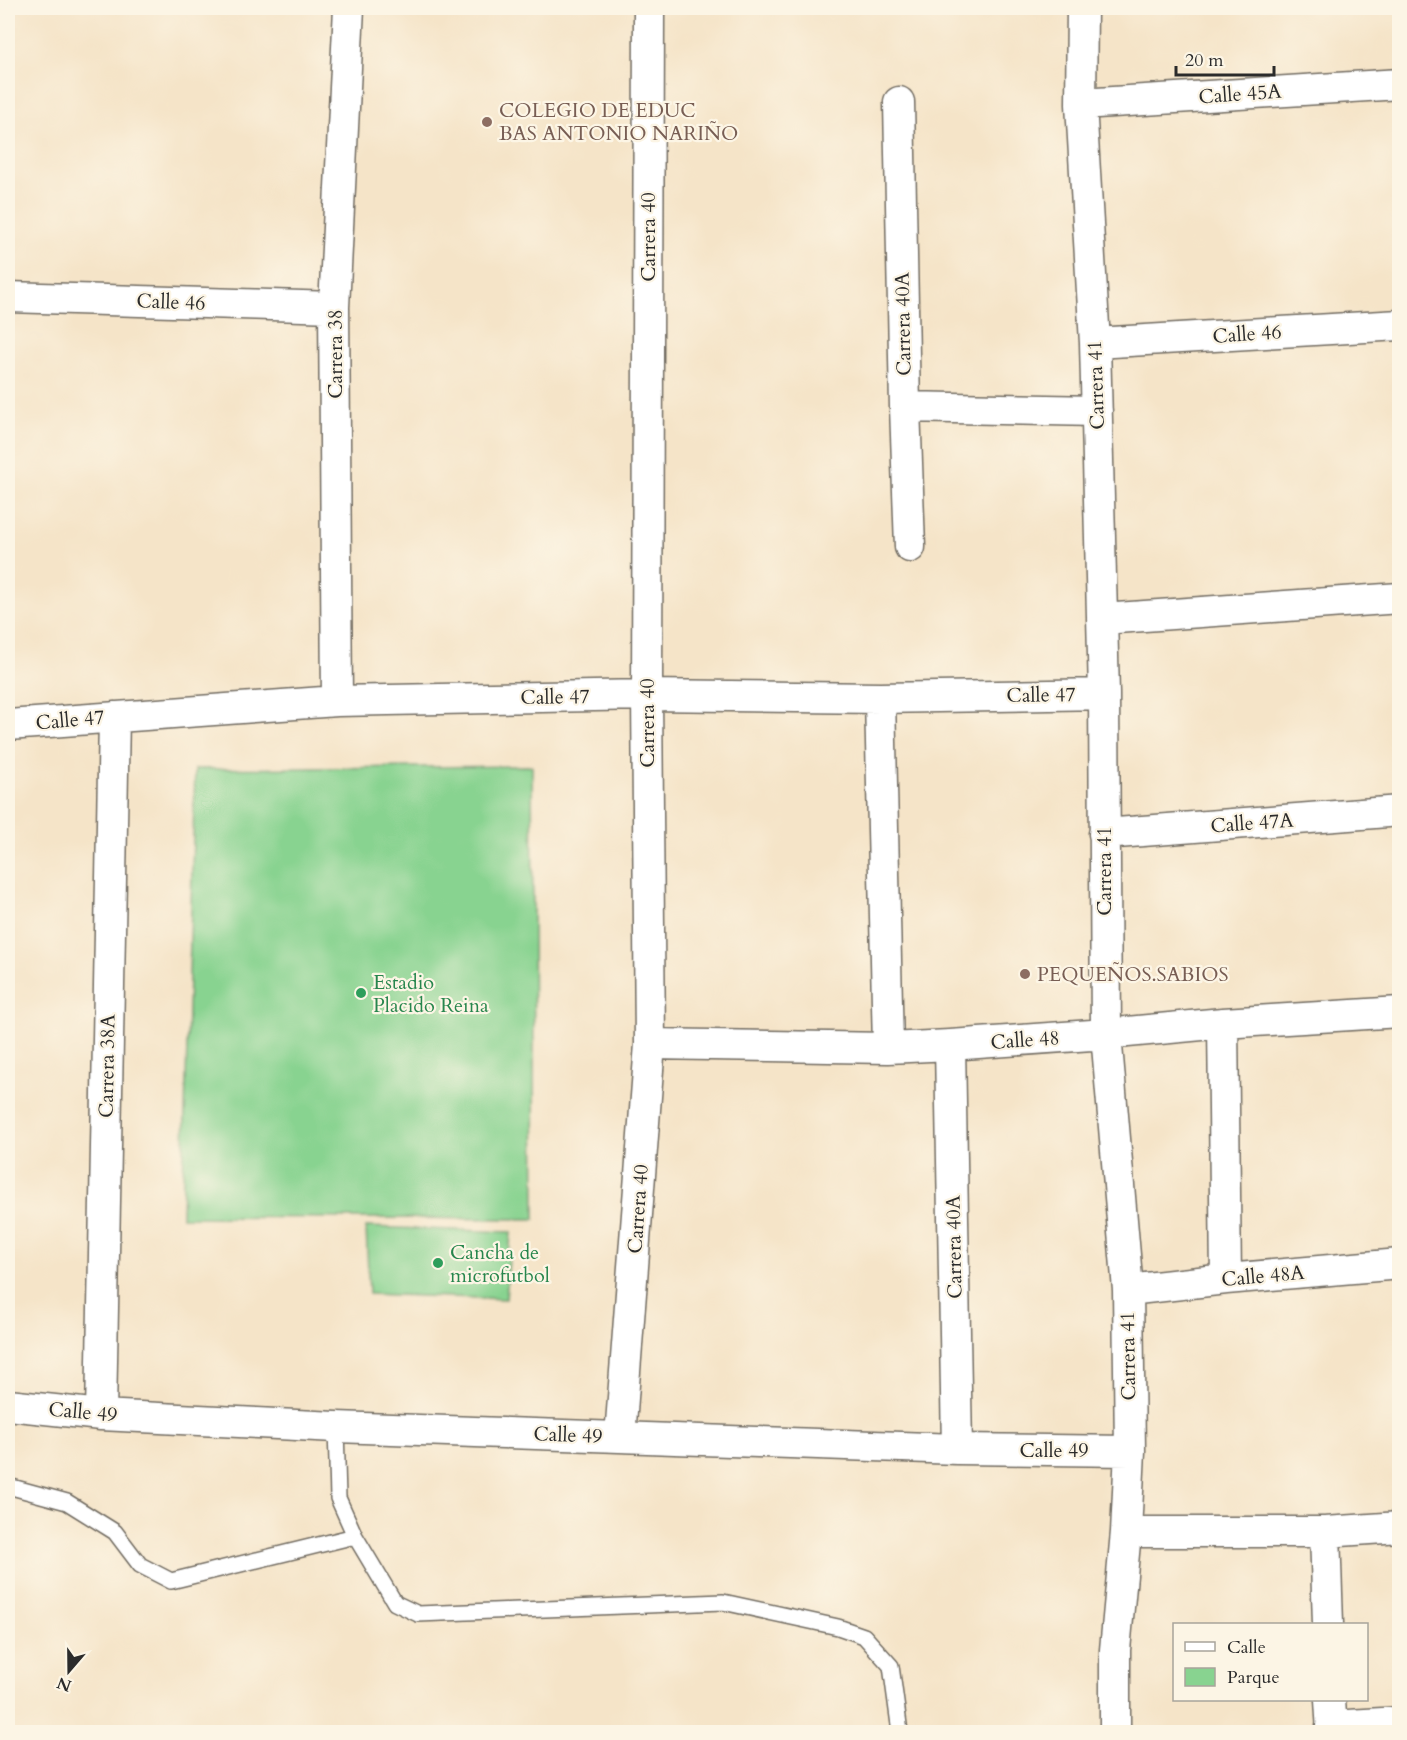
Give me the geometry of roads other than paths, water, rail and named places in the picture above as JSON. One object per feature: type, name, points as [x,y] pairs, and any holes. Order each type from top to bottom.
[{"type":"street","name":"Carrera 38","points":[[337,701],[334,307],[349,8]]},
{"type":"street","name":"Carrera 40","points":[[620,1437],[650,1044],[647,695],[649,8]]},
{"type":"street","name":"Carrera 41","points":[[1082,8],[1081,104],[1095,343],[1104,694],[1106,1034],[1128,1290],[1130,1450],[1126,1532],[1114,1650],[1115,1732]]},
{"type":"street","name":"Calle 45A","points":[[1081,104],[1400,84]]},
{"type":"street","name":"Carrera 40A","points":[[899,102],[910,547]]},
{"type":"street","name":"Calle 46","points":[[8,297],[334,307]]},
{"type":"street","name":"Calle 46","points":[[1095,343],[1400,324]]},
{"type":"street","points":[[905,407],[1097,411]]},
{"type":"street","points":[[1102,619],[1400,598]]},
{"type":"street","name":"Calle 47","points":[[8,725],[337,701],[647,695],[880,698],[1104,694]]},
{"type":"street","points":[[880,698],[888,1048]]},
{"type":"street","name":"Carrera 38A","points":[[101,1415],[114,717]]},
{"type":"street","name":"Calle 47A","points":[[1104,834],[1400,811]]},
{"type":"street","name":"Calle 48","points":[[650,1044],[888,1048],[1400,1012]]},
{"type":"street","points":[[1223,1023],[1226,1279]]},
{"type":"street","name":"Carrera 40A","points":[[950,1045],[957,1449]]},
{"type":"street","name":"Calle 48A","points":[[1128,1290],[1400,1264]]},
{"type":"street","name":"Calle 49","points":[[8,1405],[101,1415],[336,1427],[957,1449],[1130,1450]]},
{"type":"street","points":[[1126,1532],[1325,1532],[1400,1527]]},
{"type":"street","points":[[1325,1532],[1328,1623]]},
{"type":"street","points":[[1331,1719],[1400,1722]]},
{"type":"lane","points":[[336,1427],[338,1498],[356,1536],[395,1603],[418,1614],[723,1602],[838,1627],[864,1636],[891,1666],[900,1732]]},
{"type":"lane","points":[[8,1486],[67,1502],[115,1532],[140,1565],[171,1581],[356,1536]]},
{"type":"place","name":"COLEGIO DE EDUC BAS ANTONIO NARIÑO","points":[[487,122]]},
{"type":"place","name":"PEQUEÑOS.SABIOS","points":[[1025,974]]},
{"type":"place","name":"Estadio Placido Reina","points":[[361,993]]},
{"type":"place","name":"Cancha de microfutbol","points":[[438,1263]]}]
